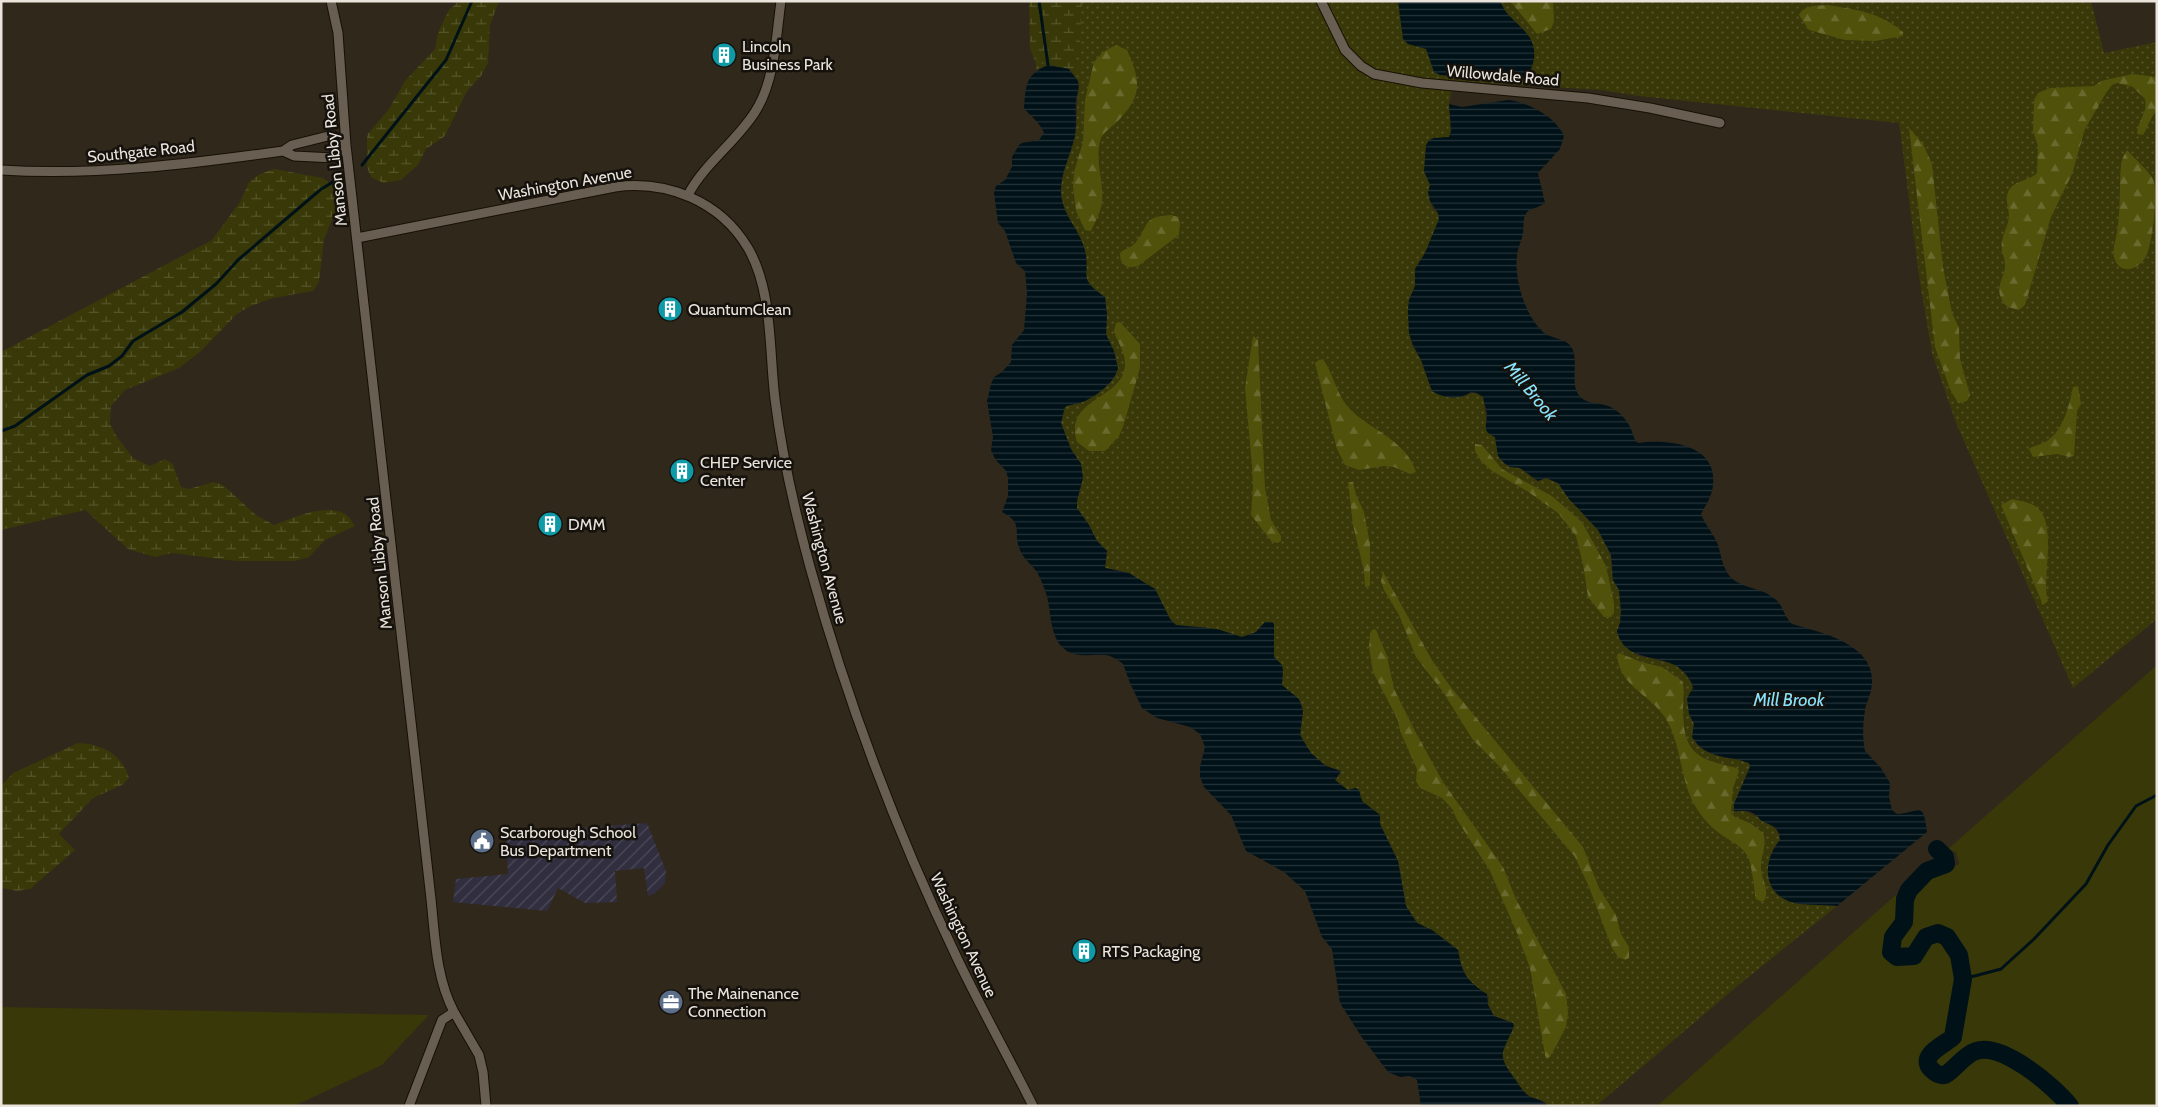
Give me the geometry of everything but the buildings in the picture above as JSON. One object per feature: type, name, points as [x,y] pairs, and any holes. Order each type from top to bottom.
[{"type":"street","name":"Manson Libby Road","points":[[331,1],[338,34],[346,145],[358,238],[438,962],[444,988],[454,1012]]},
{"type":"street","points":[[688,195],[696,182],[752,117],[764,98],[781,1]]},
{"type":"street","name":"Willowdale Road","points":[[1321,1],[1346,50],[1361,66],[1374,74],[1422,83],[1588,98],[1650,108],[1720,123]]},
{"type":"street","name":"Southgate Road","points":[[1,170],[86,172],[283,151],[292,145],[332,135],[346,145],[334,158],[294,156],[283,151]]},
{"type":"street","name":"Washington Avenue","points":[[358,238],[615,187],[653,186],[688,195],[705,205],[732,228],[748,249],[759,270],[765,295],[776,400],[786,461],[803,539],[825,622],[869,749],[920,877],[982,1010],[1033,1106]]},
{"type":"street","points":[[409,1106],[442,1020],[454,1012],[479,1055],[483,1072],[486,1106]]},
{"type":"shaded area","points":[[647,823],[666,871],[665,883],[654,894],[648,896],[644,868],[615,871],[617,902],[585,903],[558,888],[547,911],[453,902],[456,879],[508,874],[506,834]]},
{"type":"green space","points":[[459,1],[499,1],[490,25],[488,63],[481,76],[467,91],[445,136],[426,149],[418,165],[401,180],[384,183],[372,178],[367,168],[367,135],[389,109],[405,81],[435,49],[438,33],[449,10]]},
{"type":"green space","points":[[1029,1],[1082,1],[1078,81],[1069,69],[1035,61],[1030,49]]},
{"type":"green space","points":[[1034,1],[2091,1],[2104,53],[2157,42],[2157,619],[2073,688],[1956,423],[1932,353],[1920,283],[1899,123],[1639,96],[1601,90],[1453,81],[1449,104],[1451,131],[1449,137],[1434,138],[1424,171],[1430,185],[1428,193],[1432,208],[1438,213],[1439,219],[1425,253],[1415,269],[1415,286],[1409,300],[1408,310],[1409,333],[1412,345],[1421,360],[1432,391],[1456,397],[1475,393],[1483,397],[1488,433],[1495,437],[1498,455],[1504,463],[1510,467],[1520,468],[1537,481],[1546,478],[1558,483],[1569,499],[1598,530],[1611,555],[1613,580],[1619,590],[1621,611],[1617,631],[1636,655],[1677,665],[1692,683],[1693,688],[1689,706],[1694,724],[1692,734],[1724,758],[1737,759],[1749,763],[1750,766],[1734,804],[1736,812],[1740,810],[1752,814],[1774,827],[1778,832],[1780,840],[1770,882],[1775,889],[1790,898],[1809,903],[1837,906],[1741,983],[1596,1106],[1548,1106],[1544,1101],[1531,1097],[1523,1091],[1503,1063],[1502,1055],[1513,1023],[1494,1016],[1488,1004],[1489,997],[1471,982],[1464,972],[1458,950],[1432,930],[1417,923],[1406,906],[1398,861],[1380,824],[1380,815],[1362,801],[1356,788],[1348,791],[1335,781],[1341,773],[1318,760],[1303,741],[1301,732],[1303,708],[1297,697],[1282,685],[1283,671],[1279,662],[1274,659],[1274,625],[1265,622],[1256,632],[1242,637],[1205,627],[1176,625],[1170,619],[1155,589],[1122,571],[1105,568],[1107,551],[1097,541],[1077,508],[1083,478],[1081,464],[1071,449],[1061,423],[1064,407],[1087,399],[1112,380],[1106,334],[1107,315],[1105,297],[1091,285],[1086,276],[1084,247],[1069,221],[1061,191],[1063,175],[1075,136],[1079,87],[1069,69],[1048,65],[1036,70]]},
{"type":"green space","points":[[1510,1],[1553,1],[1554,22],[1551,29],[1537,34]]},
{"type":"green space","points":[[1828,5],[1859,10],[1877,16],[1894,25],[1903,32],[1903,36],[1875,41],[1845,40],[1809,30],[1799,15],[1802,11],[1812,6]]},
{"type":"green space","points":[[1116,45],[1127,50],[1135,71],[1137,88],[1132,104],[1101,138],[1098,154],[1102,202],[1091,231],[1085,230],[1076,211],[1073,187],[1074,172],[1083,142],[1085,100],[1094,62],[1103,52]]},
{"type":"green space","points":[[2132,74],[2157,77],[2157,110],[2143,135],[2137,134],[2145,109],[2145,99],[2133,87],[2117,83],[2112,85],[2085,129],[2072,174],[2051,217],[2025,305],[2019,310],[2008,307],[2002,301],[1999,290],[2005,268],[2002,245],[2009,217],[2007,197],[2009,190],[2018,182],[2030,178],[2037,173],[2038,146],[2033,131],[2034,100],[2038,93],[2050,88],[2094,86],[2101,81]]},
{"type":"green space","points":[[1909,128],[1923,144],[1932,164],[1943,267],[1952,313],[1959,328],[1960,359],[1970,395],[1967,401],[1958,403],[1950,389],[1935,347]]},
{"type":"green space","points":[[2127,150],[2153,179],[2155,203],[2153,226],[2147,254],[2139,265],[2127,269],[2119,266],[2113,252],[2119,220],[2121,165]]},
{"type":"green space","points":[[274,169],[323,178],[335,188],[335,212],[324,239],[319,282],[313,291],[273,298],[238,313],[200,352],[179,368],[125,390],[111,406],[110,424],[133,458],[150,466],[165,459],[173,464],[181,487],[189,489],[213,482],[223,485],[256,515],[274,525],[309,513],[328,510],[345,514],[355,526],[325,540],[309,557],[295,561],[236,561],[172,553],[155,557],[128,549],[85,510],[1,530],[1,352],[212,240],[240,202],[249,182],[260,174]]},
{"type":"green space","points":[[1171,215],[1178,217],[1180,223],[1179,235],[1138,266],[1130,267],[1124,265],[1121,261],[1120,253],[1134,244],[1148,222],[1155,218]]},
{"type":"green space","points":[[1120,322],[1140,344],[1140,368],[1119,436],[1105,451],[1089,451],[1077,442],[1075,427],[1079,416],[1086,407],[1116,385],[1123,375],[1125,359],[1114,331],[1116,323]]},
{"type":"green space","points":[[1253,336],[1258,340],[1265,488],[1271,520],[1281,536],[1281,541],[1278,543],[1272,542],[1251,515],[1253,487],[1245,388]]},
{"type":"green space","points":[[1323,359],[1343,400],[1353,412],[1405,452],[1416,472],[1410,474],[1394,467],[1384,466],[1359,470],[1345,465],[1337,449],[1315,363]]},
{"type":"green space","points":[[2078,386],[2081,404],[2077,411],[2074,456],[2069,457],[2057,454],[2033,457],[2029,449],[2047,441],[2058,430],[2062,424],[2073,387]]},
{"type":"green space","points":[[1,407],[11,408],[8,428],[1,429]]},
{"type":"green space","points":[[1475,444],[1482,445],[1502,469],[1552,496],[1582,522],[1606,566],[1614,603],[1614,613],[1611,617],[1604,617],[1588,597],[1576,536],[1566,523],[1558,513],[1527,491],[1492,471],[1481,461],[1475,451]]},
{"type":"green space","points":[[1348,482],[1353,482],[1356,495],[1364,512],[1370,544],[1370,586],[1365,587],[1364,571],[1353,525]]},
{"type":"green space","points":[[2012,499],[2035,506],[2042,513],[2046,524],[2048,551],[2046,591],[2048,601],[2043,605],[2001,505]]},
{"type":"green space","points":[[1383,572],[1432,660],[1450,686],[1583,847],[1599,888],[1616,915],[1621,934],[1629,947],[1629,958],[1625,960],[1618,957],[1612,948],[1589,887],[1575,857],[1499,766],[1473,740],[1443,692],[1416,657],[1399,615],[1384,590],[1381,581]]},
{"type":"green space","points":[[1373,629],[1376,630],[1387,656],[1394,689],[1415,731],[1443,782],[1503,867],[1516,899],[1566,994],[1568,1013],[1566,1027],[1550,1057],[1546,1058],[1545,1055],[1530,968],[1490,871],[1456,818],[1453,810],[1442,798],[1420,788],[1416,781],[1417,769],[1400,731],[1398,720],[1373,672],[1369,647],[1370,633]]},
{"type":"green space","points":[[1619,653],[1641,662],[1662,667],[1682,681],[1684,691],[1684,723],[1689,744],[1702,757],[1737,768],[1739,771],[1733,788],[1731,813],[1735,817],[1750,823],[1763,833],[1765,842],[1761,869],[1766,891],[1765,900],[1762,902],[1756,899],[1752,870],[1747,855],[1740,847],[1714,829],[1697,809],[1685,782],[1675,739],[1666,719],[1660,710],[1637,690],[1624,675],[1619,666],[1617,655]]},
{"type":"green space","points":[[2157,665],[2157,1106],[1657,1106],[1915,878],[1920,878],[1928,872],[1937,871],[1939,868],[1951,864],[1957,866],[1959,863],[1956,852],[1948,849]]},
{"type":"green space","points":[[78,743],[95,745],[110,751],[126,769],[129,778],[122,785],[93,798],[59,834],[75,850],[30,889],[17,891],[1,888],[1,786],[13,773]]},
{"type":"green space","points":[[1,1007],[429,1015],[382,1065],[294,1106],[1,1106]]},
{"type":"water","points":[[1398,1],[1500,1],[1506,12],[1524,30],[1532,42],[1534,61],[1529,72],[1526,76],[1515,81],[1440,75],[1434,72],[1426,49],[1408,44],[1403,39]]},
{"type":"water","points":[[1048,65],[1069,69],[1078,81],[1075,135],[1063,174],[1061,196],[1066,213],[1079,235],[1085,251],[1086,276],[1090,285],[1105,297],[1107,315],[1106,334],[1114,351],[1118,368],[1113,379],[1097,394],[1080,403],[1065,407],[1061,423],[1071,449],[1081,464],[1083,478],[1077,508],[1097,541],[1107,551],[1105,568],[1129,573],[1155,589],[1170,619],[1176,625],[1217,629],[1242,637],[1256,632],[1265,622],[1273,622],[1274,657],[1282,665],[1282,685],[1299,699],[1303,711],[1300,735],[1311,753],[1326,766],[1341,771],[1335,780],[1348,790],[1356,788],[1359,790],[1362,801],[1380,815],[1380,824],[1398,861],[1406,906],[1417,923],[1432,930],[1458,950],[1461,965],[1466,976],[1487,994],[1488,1005],[1494,1016],[1513,1023],[1514,1026],[1503,1053],[1505,1063],[1526,1093],[1548,1106],[1421,1106],[1417,1080],[1410,1076],[1400,1077],[1388,1072],[1361,1036],[1340,1003],[1332,949],[1322,937],[1305,891],[1284,872],[1246,851],[1231,815],[1204,787],[1200,777],[1200,767],[1205,747],[1200,734],[1190,727],[1157,718],[1142,708],[1123,664],[1117,660],[1106,655],[1077,655],[1066,651],[1056,638],[1052,628],[1046,592],[1038,574],[1020,550],[1016,525],[1009,516],[1002,512],[1008,496],[1008,478],[1006,471],[995,459],[991,450],[993,437],[987,401],[994,377],[1002,372],[1011,362],[1012,345],[1024,330],[1027,293],[1025,271],[1016,263],[1005,231],[998,223],[994,193],[996,186],[1005,180],[1012,167],[1012,157],[1019,145],[1039,140],[1044,133],[1038,123],[1024,108],[1028,82],[1035,73]]},
{"type":"water","name":"Mill Brook","points":[[1508,100],[1532,107],[1548,117],[1564,136],[1560,149],[1538,173],[1545,203],[1528,211],[1525,216],[1518,252],[1517,275],[1526,307],[1537,325],[1543,332],[1563,340],[1572,348],[1575,358],[1575,385],[1579,396],[1588,402],[1609,406],[1617,411],[1628,423],[1638,443],[1663,442],[1676,444],[1688,447],[1699,453],[1707,461],[1712,471],[1713,485],[1710,497],[1701,514],[1718,545],[1724,565],[1732,579],[1766,593],[1775,599],[1792,624],[1834,637],[1859,652],[1867,662],[1872,675],[1871,690],[1866,705],[1864,722],[1863,739],[1865,751],[1881,768],[1890,783],[1889,797],[1892,810],[1897,814],[1920,810],[1924,815],[1927,832],[1837,906],[1794,903],[1783,899],[1776,893],[1768,876],[1768,867],[1774,848],[1780,840],[1777,829],[1762,821],[1751,812],[1734,811],[1734,804],[1750,767],[1749,763],[1718,756],[1704,750],[1692,737],[1694,724],[1689,714],[1687,698],[1693,688],[1686,674],[1667,662],[1637,654],[1621,642],[1617,631],[1621,611],[1619,590],[1613,580],[1611,555],[1598,530],[1569,499],[1558,483],[1546,478],[1538,481],[1520,468],[1510,467],[1504,463],[1498,456],[1495,437],[1486,430],[1487,414],[1483,397],[1471,392],[1457,397],[1446,397],[1432,391],[1421,360],[1413,345],[1409,333],[1408,310],[1409,300],[1415,286],[1415,269],[1425,253],[1439,219],[1438,213],[1430,201],[1428,192],[1430,185],[1424,171],[1426,145],[1429,140],[1434,138],[1449,137],[1451,131],[1449,104],[1462,107]]},
{"type":"waterway","points":[[362,165],[446,60],[472,1]]},
{"type":"waterway","points":[[1039,1],[1048,65]]},
{"type":"waterway","points":[[1,431],[15,426],[87,375],[109,366],[122,356],[133,341],[182,312],[216,284],[238,260],[320,190],[336,180]]},
{"type":"waterway","points":[[1963,979],[2001,969],[2034,939],[2086,884],[2108,845],[2136,806],[2157,795]]},
{"type":"waterway","name":"Mill Brook","points":[[1937,849],[1945,857],[1946,864],[1927,871],[1909,890],[1905,899],[1904,922],[1893,937],[1891,952],[1897,957],[1914,956],[1926,937],[1938,933],[1947,937],[1959,955],[1963,979],[1953,1037],[1934,1050],[1928,1059],[1928,1064],[1936,1073],[1945,1075],[1968,1055],[1976,1051],[1987,1050],[1999,1053],[2013,1059],[2040,1077],[2070,1106]]},
{"type":"place","name":"Lincoln Business Park","points":[[724,55]]},
{"type":"place","name":"QuantumClean","points":[[670,309]]},
{"type":"place","name":"CHEP Service Center","points":[[682,471]]},
{"type":"place","name":"DMM","points":[[550,524]]},
{"type":"place","name":"Scarborough School Bus Department","points":[[482,841]]},
{"type":"place","name":"RTS Packaging","points":[[1084,951]]},
{"type":"place","name":"The Mainenance Connection","points":[[671,1002]]}]
